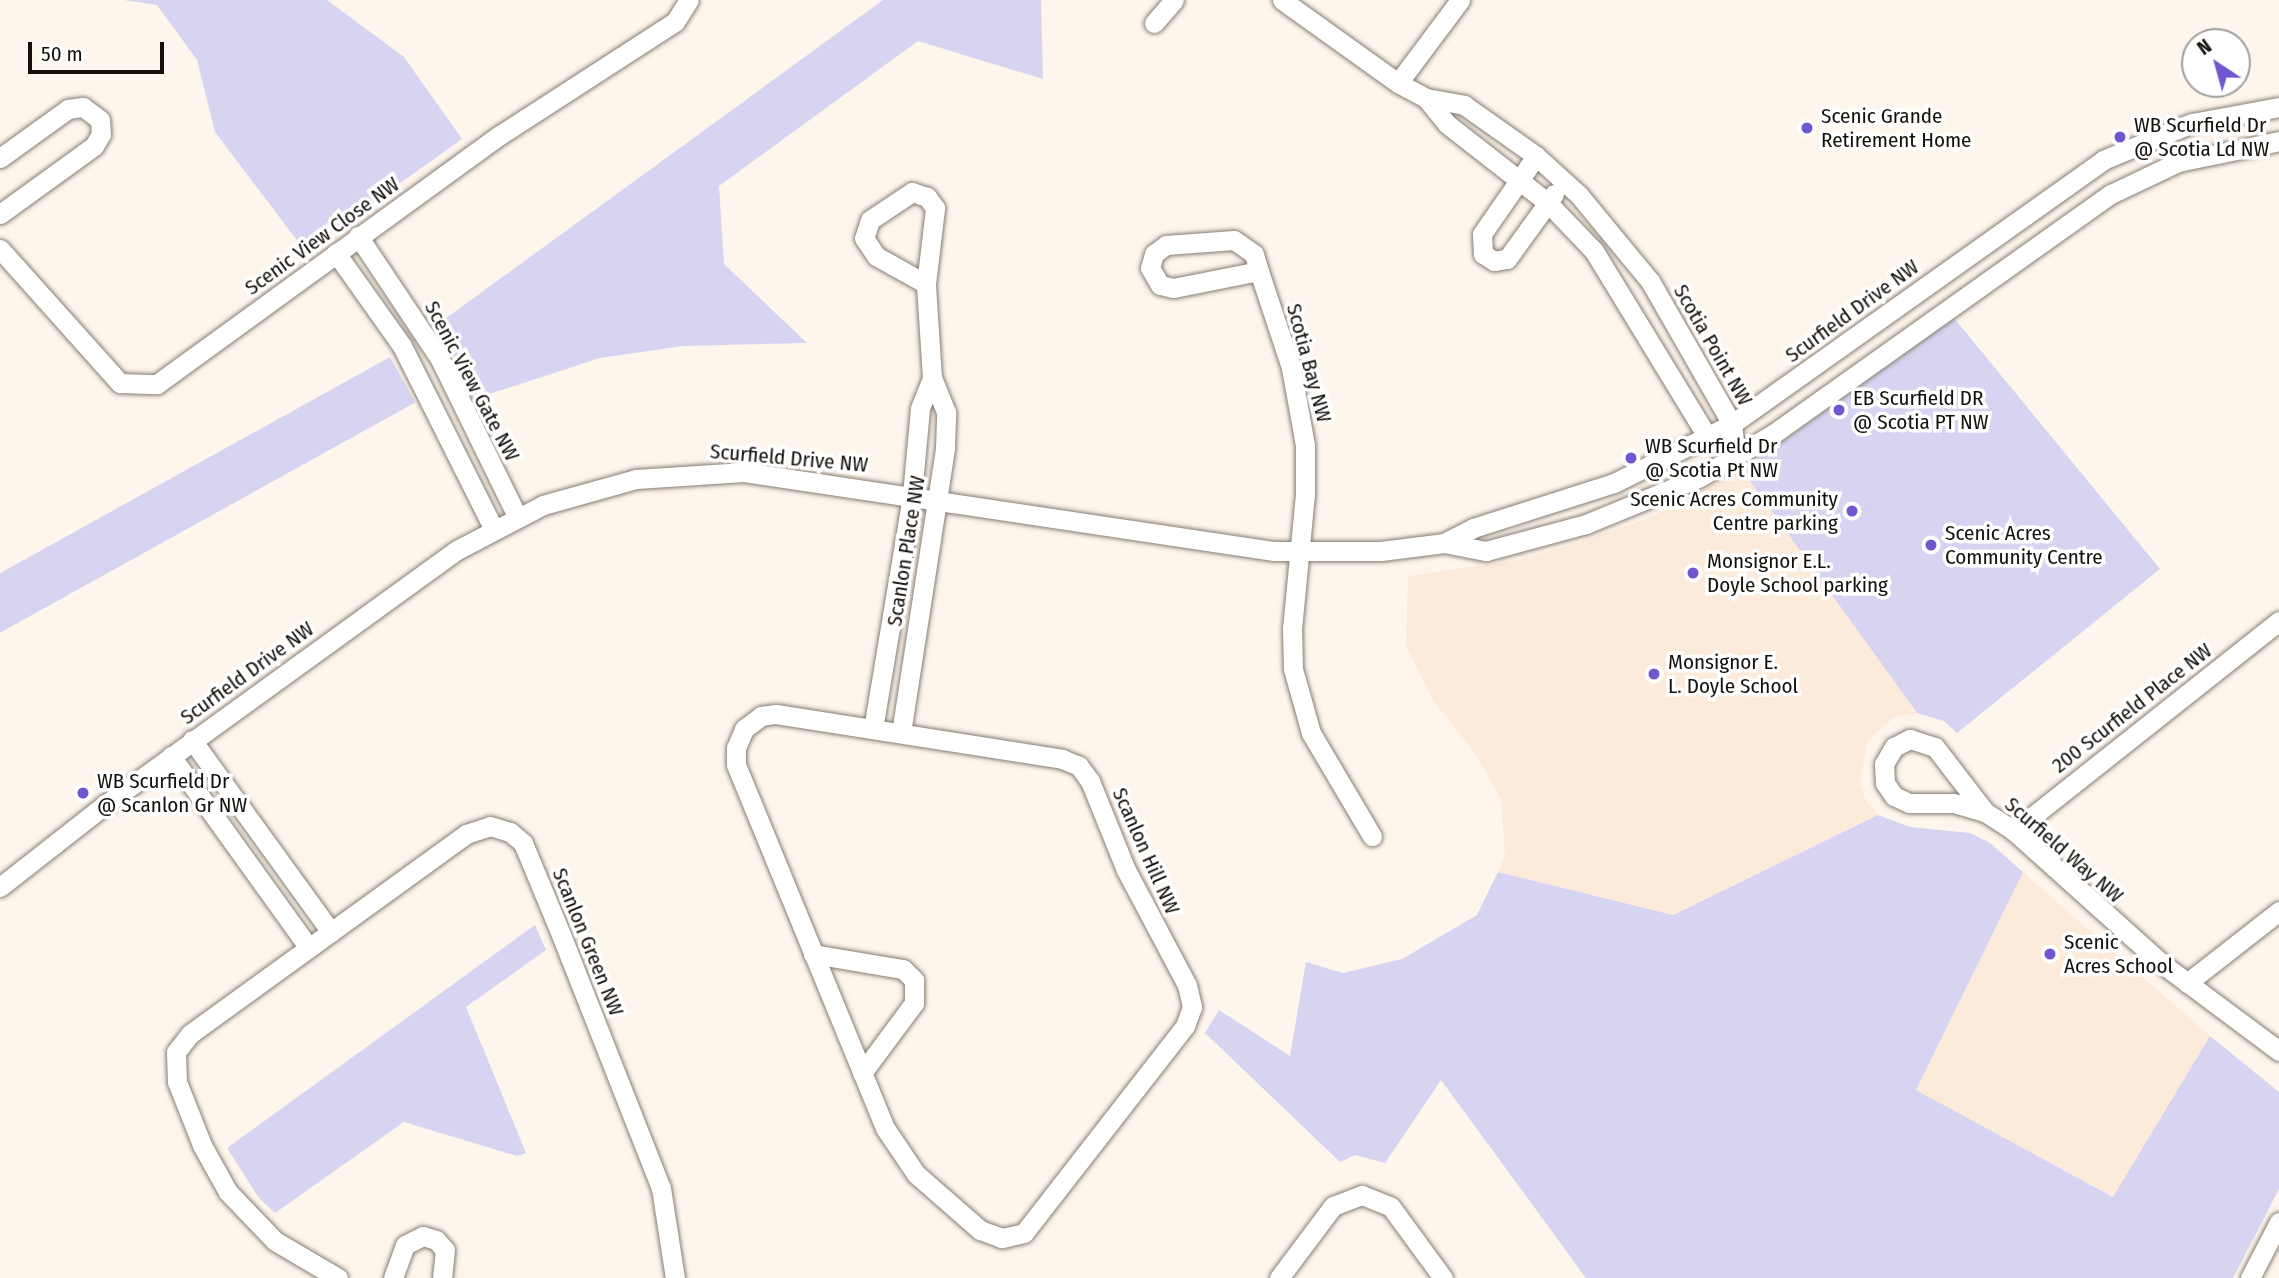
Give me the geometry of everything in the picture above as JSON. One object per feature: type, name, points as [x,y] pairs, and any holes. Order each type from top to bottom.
[{"type":"street","name":"Scenic View Close NW","points":[[0,249],[111,375],[132,387],[158,384],[358,236],[552,99],[675,22],[689,0]]},
{"type":"street","points":[[1154,23],[1174,0]]},
{"type":"street","name":"Scotia Point NW","points":[[1282,0],[1398,83],[1426,98],[1464,104],[1536,156],[1563,180],[1636,260],[1732,424],[1736,457]]},
{"type":"street","points":[[1398,83],[1460,0]]},
{"type":"street","name":"Scotia Point NW","points":[[1426,98],[1447,124],[1548,203],[1612,275],[1708,438],[1736,457]]},
{"type":"street","points":[[0,158],[68,109],[83,107],[100,120],[101,134],[94,146],[0,214]]},
{"type":"street","name":"Scurfield Drive NW","points":[[1444,543],[1473,528],[1614,483],[1708,438],[1732,424],[2081,173],[2144,140],[2207,118],[2279,107]]},
{"type":"street","name":"Scurfield Drive NW","points":[[0,887],[192,740],[493,528],[517,516],[605,486],[702,472],[788,477],[1298,552],[1444,543],[1486,551],[1555,534],[1649,501],[1736,457],[2111,194],[2151,173],[2225,149],[2279,141]]},
{"type":"street","points":[[1536,156],[1482,234],[1480,248],[1488,259],[1501,261],[1512,254],[1563,180]]},
{"type":"street","name":"Scanlon Place NW","points":[[901,733],[938,499],[946,412],[932,378],[926,284],[935,208],[927,197],[912,192],[870,220],[864,239],[876,256],[926,284]]},
{"type":"street","points":[[2003,229],[2020,258]]},
{"type":"street","name":"Scenic View Gate NW","points":[[358,236],[440,359],[517,516]]},
{"type":"street","name":"Scotia Bay NW","points":[[1259,271],[1173,288],[1155,281],[1150,268],[1154,254],[1166,245],[1234,240],[1254,254],[1302,412],[1305,494],[1292,628],[1293,670],[1302,709],[1320,749],[1372,836]]},
{"type":"street","points":[[336,253],[402,346],[493,528]]},
{"type":"street","name":"Scanlon Place NW","points":[[873,729],[912,495],[920,408],[932,378]]},
{"type":"street","name":"200 Scurfield Place NW","points":[[2014,831],[2279,621]]},
{"type":"street","name":"Scanlon Hill NW","points":[[776,713],[901,733],[1062,759],[1079,766],[1090,781],[1152,923],[1187,985],[1192,1007],[1185,1026],[1033,1227],[1012,1238],[992,1236],[980,1230],[916,1174],[885,1128],[736,765],[736,748],[751,722],[776,713]]},
{"type":"street","points":[[192,740],[331,932]]},
{"type":"street","name":"Scurfield Way NW","points":[[1985,812],[1960,774],[1928,742],[1902,742],[1886,757],[1885,783],[1901,800],[1953,803],[1985,812],[2014,831],[2103,915],[2187,983],[2279,1051]]},
{"type":"street","points":[[171,756],[309,948]]},
{"type":"street","name":"Scanlon Green NW","points":[[338,1278],[275,1241],[239,1206],[213,1167],[174,1072],[176,1052],[190,1034],[331,932],[474,830],[490,826],[518,838],[647,1146],[661,1188],[675,1278]]},
{"type":"street","points":[[2187,983],[2279,911]]},
{"type":"street","points":[[813,954],[902,969],[914,980],[914,1003],[862,1073]]},
{"type":"street","points":[[1279,1278],[1333,1206],[1362,1195],[1391,1207],[1443,1278]]},
{"type":"street","points":[[2250,1278],[2279,1222]]},
{"type":"street","points":[[393,1278],[405,1245],[423,1236],[436,1240],[445,1250],[442,1278]]},
{"type":"shaded area","points":[[124,0],[327,0],[404,57],[462,139],[305,251],[215,132],[197,60],[157,5]]},
{"type":"shaded area","points":[[883,0],[1041,0],[1043,79],[918,41],[719,186],[724,264],[807,343],[683,346],[600,358],[477,398],[438,324]]},
{"type":"shaded area","points":[[1954,318],[2160,569],[1957,733],[1944,721],[1917,713],[1742,470]]},
{"type":"shaded area","points":[[390,357],[415,402],[0,633],[0,573]]},
{"type":"shaded area","name":"Monsignor E. L. Doyle School","points":[[1742,470],[1917,713],[1893,718],[1868,740],[1860,782],[1865,799],[1878,815],[1672,915],[1498,872],[1505,854],[1501,799],[1475,753],[1434,702],[1406,646],[1408,576],[1518,560],[1568,546],[1649,518]]},
{"type":"shaded area","points":[[1878,815],[1910,827],[1970,833],[1990,843],[2023,872],[1916,1090],[2113,1197],[2210,1036],[2279,1092],[2279,1189],[2233,1278],[1586,1278],[1441,1080],[1385,1163],[1355,1155],[1340,1162],[1205,1033],[1219,1010],[1290,1056],[1306,962],[1343,973],[1402,959],[1477,915],[1498,872],[1673,915]]},
{"type":"shaded area","name":"Scenic Acres School","points":[[2023,872],[2210,1036],[2114,1197],[1916,1090]]},
{"type":"shaded area","points":[[535,925],[546,950],[466,1007],[526,1153],[517,1156],[404,1122],[275,1213],[259,1198],[227,1148]]},
{"type":"place","name":"Scenic Grande Retirement Home","points":[[1807,128]]},
{"type":"place","name":"WB Scurfield Dr @ Scotia Ld NW","points":[[2120,137]]},
{"type":"place","name":"EB Scurfield DR @ Scotia PT NW","points":[[1839,410]]},
{"type":"place","name":"WB Scurfield Dr @ Scotia Pt NW","points":[[1631,458]]},
{"type":"place","name":"Scenic Acres Community Centre parking","points":[[1852,511]]},
{"type":"place","name":"Scenic Acres Community Centre","points":[[1931,545]]},
{"type":"place","name":"Monsignor E.L. Doyle School parking","points":[[1693,573]]},
{"type":"place","name":"Monsignor E. L. Doyle School","points":[[1654,674]]},
{"type":"place","name":"WB Scurfield Dr @ Scanlon Gr NW","points":[[83,793]]},
{"type":"place","name":"Scenic Acres School","points":[[2050,954]]}]
